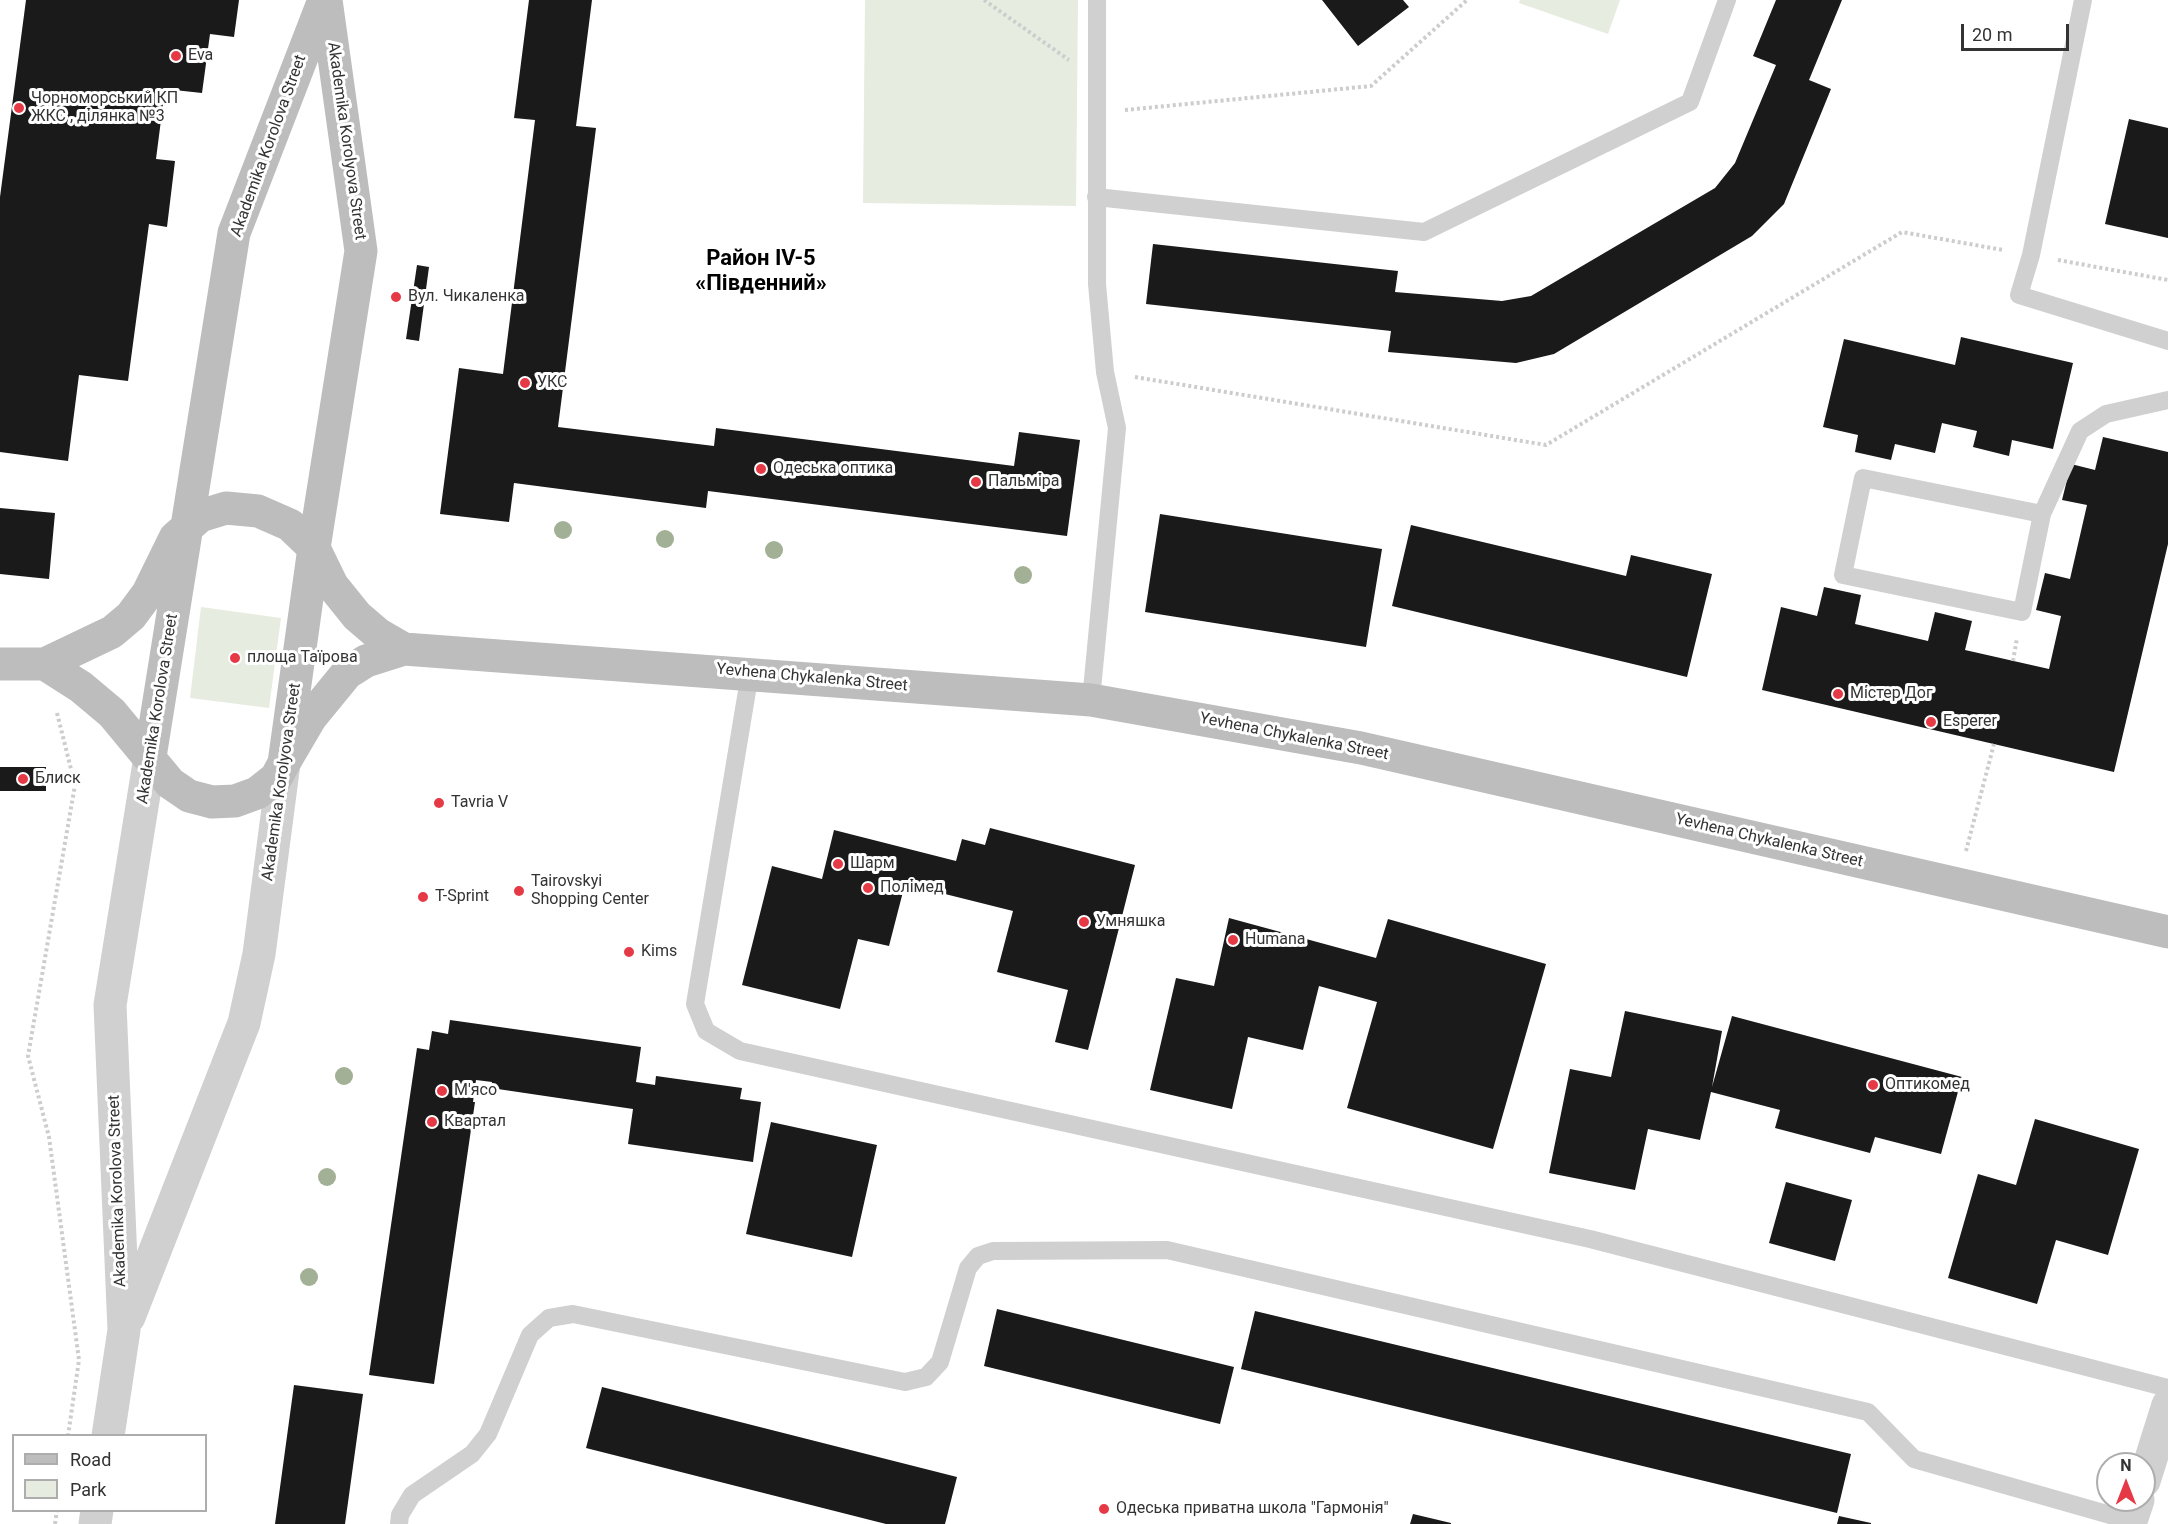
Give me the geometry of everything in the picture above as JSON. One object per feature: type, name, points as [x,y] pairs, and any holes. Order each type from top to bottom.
[{"type":"main road","name":"Akademika Korolova Street","points":[[150,756],[234,233],[325,0]]},
{"type":"main road","name":"Akademika Korolyova Street","points":[[284,762],[314,548],[361,251],[325,0]]},
{"type":"main road","points":[[0,664],[45,664],[112,632],[131,616],[148,593],[175,538],[200,516],[226,508],[258,511],[290,525],[314,548]]},
{"type":"main road","name":"Yevhena Chykalenka Street","points":[[314,548],[332,585],[357,616],[378,634],[404,649]]},
{"type":"main road","name":"Yevhena Chykalenka Street","points":[[284,762],[310,717],[347,673],[366,661],[404,649],[1090,700],[1361,748],[2168,932]]},
{"type":"main road","points":[[45,664],[81,687],[112,713],[150,756],[170,783],[189,796],[212,802],[235,801],[257,793],[276,778],[284,762]]},
{"type":"street","name":"Akademika Korolova Street","points":[[108,1434],[124,1330],[111,1005],[150,756]]},
{"type":"street","name":"Akademika Korolyova Street","points":[[124,1330],[244,1023],[259,954],[284,762]]},
{"type":"street","points":[[2153,1452],[2168,1405]]},
{"type":"lane","points":[[1090,700],[1117,428],[1105,372],[1097,284],[1097,0]]},
{"type":"lane","points":[[1096,197],[1424,232],[1690,102],[1727,0]]},
{"type":"lane","points":[[2083,0],[2031,255],[2019,295],[2168,341]]},
{"type":"lane","points":[[2042,514],[1863,478],[1843,575],[2022,612],[2042,514],[2080,431],[2106,414],[2168,400]]},
{"type":"lane","points":[[750,673],[695,1004],[706,1031],[740,1051],[1590,1239],[2168,1388]]},
{"type":"lane","points":[[399,1524],[400,1515],[412,1495],[472,1454],[488,1434],[530,1335],[549,1318],[573,1314],[905,1382],[926,1377],[940,1362],[968,1268],[978,1256],[993,1251],[1144,1250],[1167,1250],[1868,1412],[1914,1459],[2133,1515]]},
{"type":"path","points":[[984,0],[1096,78]]},
{"type":"path","points":[[1096,113],[1371,86],[1467,0]]},
{"type":"path","points":[[1105,372],[1546,445],[1902,232],[2168,280]]},
{"type":"path","points":[[45,664],[75,785],[28,1056],[49,1137],[79,1360],[68,1434]]},
{"type":"path","points":[[1957,884],[1994,744]]},
{"type":"green space","points":[[865,0],[1078,0],[1076,206],[863,203]]},
{"type":"green space","points":[[1520,0],[1620,0],[1608,34],[1519,3]]},
{"type":"green space","name":"площа Таїрова","points":[[201,607],[281,618],[269,708],[190,698]]},
{"type":"building","points":[[26,0],[239,0],[234,37],[210,34],[202,93],[165,89],[156,159],[175,161],[167,227],[149,224],[128,381],[79,375],[68,461],[0,452],[0,197]]},
{"type":"building","points":[[529,0],[592,0],[576,126],[596,128],[558,427],[714,446],[716,428],[1014,466],[1019,432],[1080,440],[1067,536],[708,491],[706,508],[514,483],[509,522],[440,514],[459,368],[503,374],[535,120],[514,118]]},
{"type":"building","points":[[1322,0],[1403,0],[1409,7],[1358,46]]},
{"type":"building","points":[[1776,0],[1842,0],[1809,80],[1831,89],[1784,204],[1752,236],[1554,354],[1516,363],[1388,352],[1391,331],[1146,304],[1153,244],[1398,271],[1395,292],[1502,301],[1531,296],[1715,188],[1735,163],[1776,65],[1753,56]]},
{"type":"building","points":[[2129,119],[2168,128],[2168,238],[2105,224]]},
{"type":"building","points":[[417,265],[429,267],[419,341],[406,339]]},
{"type":"building","points":[[1961,337],[2073,363],[2053,449],[2012,440],[2009,456],[1973,447],[1977,431],[1942,423],[1935,453],[1895,444],[1891,460],[1855,452],[1858,435],[1823,427],[1844,339],[1955,365]]},
{"type":"building","points":[[2103,437],[2168,452],[2168,544],[2114,772],[1762,690],[1781,607],[1817,616],[1824,587],[1861,595],[1855,624],[1928,641],[1935,612],[1972,621],[1965,650],[2049,669],[2061,616],[2036,610],[2045,573],[2070,579],[2087,505],[2062,500],[2071,464],[2095,470]]},
{"type":"building","points":[[0,508],[55,513],[49,579],[0,574]]},
{"type":"building","points":[[1160,514],[1382,549],[1366,647],[1145,612]]},
{"type":"building","points":[[1411,525],[1626,576],[1631,555],[1712,574],[1687,677],[1392,606]]},
{"type":"building","name":"Блиск","points":[[0,767],[46,767],[46,791],[0,791]]},
{"type":"building","points":[[990,828],[1135,865],[1088,1050],[1055,1042],[1068,990],[997,972],[1013,911],[905,884],[889,946],[858,939],[840,1009],[742,985],[772,866],[822,879],[834,830],[956,861],[962,839],[985,845]]},
{"type":"building","points":[[1229,918],[1376,958],[1388,919],[1546,964],[1493,1149],[1347,1108],[1377,1002],[1319,986],[1303,1050],[1248,1037],[1232,1109],[1150,1090],[1176,978],[1214,986]]},
{"type":"building","points":[[1625,1011],[1722,1031],[1712,1087],[1732,1016],[1962,1077],[1941,1154],[1875,1137],[1870,1153],[1775,1128],[1780,1110],[1711,1092],[1700,1140],[1648,1129],[1635,1190],[1549,1173],[1570,1069],[1611,1077]]},
{"type":"building","points":[[450,1020],[641,1047],[636,1082],[655,1085],[656,1076],[742,1088],[740,1099],[761,1102],[753,1162],[628,1144],[633,1109],[491,1088],[492,1082],[476,1080],[473,1102],[475,1102],[434,1384],[369,1375],[417,1048],[429,1050],[432,1031],[448,1034]]},
{"type":"building","points":[[2035,1119],[2139,1149],[2108,1255],[2056,1240],[2037,1304],[1948,1278],[1978,1174],[2016,1185]]},
{"type":"building","points":[[771,1122],[877,1145],[852,1257],[746,1234]]},
{"type":"building","points":[[1786,1182],[1852,1200],[1835,1261],[1769,1243]]},
{"type":"building","points":[[997,1309],[1234,1367],[1220,1424],[984,1366]]},
{"type":"building","points":[[1255,1311],[1851,1454],[1837,1513],[1241,1369]]},
{"type":"building","points":[[294,1385],[363,1394],[345,1524],[275,1524]]},
{"type":"building","points":[[602,1387],[957,1477],[945,1524],[886,1524],[586,1448]]},
{"type":"building","points":[[1413,1514],[1451,1523],[1451,1524],[1410,1524]]},
{"type":"building","points":[[1839,1516],[1871,1523],[1871,1524],[1837,1524]]},
{"type":"place","name":"Eva","points":[[176,56]]},
{"type":"place","name":"Чорноморський КП ЖКС , ділянка №3","points":[[19,108]]},
{"type":"place","name":"Вул. Чикаленка","points":[[396,297]]},
{"type":"place","name":"УКС","points":[[525,383]]},
{"type":"place","name":"Одеська оптика","points":[[761,469]]},
{"type":"place","name":"Пальміра","points":[[976,482]]},
{"type":"place","name":"площа Таїрова","points":[[235,658]]},
{"type":"place","name":"Містер Дог","points":[[1838,694]]},
{"type":"place","name":"Esperer","points":[[1931,722]]},
{"type":"place","name":"Блиск","points":[[23,779]]},
{"type":"place","name":"Tavria V","points":[[439,803]]},
{"type":"place","name":"Шарм","points":[[838,864]]},
{"type":"place","name":"Полімед","points":[[868,888]]},
{"type":"place","name":"Tairovskyi Shopping Center","points":[[519,891]]},
{"type":"place","name":"T-Sprint","points":[[423,897]]},
{"type":"place","name":"Умняшка","points":[[1084,922]]},
{"type":"place","name":"Humana","points":[[1233,940]]},
{"type":"place","name":"Kims","points":[[629,952]]},
{"type":"place","name":"Оптикомед","points":[[1873,1085]]},
{"type":"place","name":"М'ясо","points":[[442,1091]]},
{"type":"place","name":"Квартал","points":[[432,1122]]},
{"type":"place","name":"Одеська приватна школа \"Гармонія\"","points":[[1104,1509]]},
{"type":"district","name":"Район IV-5 «Південний»","points":[[761,272]]}]
